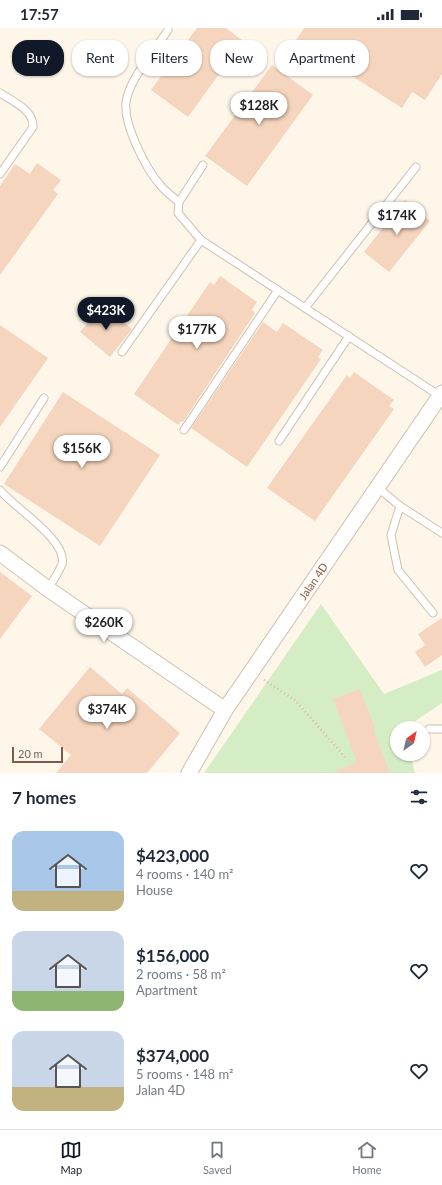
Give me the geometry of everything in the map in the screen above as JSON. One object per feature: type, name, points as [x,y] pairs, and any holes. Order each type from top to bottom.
[{"type":"street","name":"Jalan 4D","points":[[189,773],[224,710],[441,394]]},
{"type":"street","points":[[1,555],[224,710]]},
{"type":"lane","points":[[168,30],[133,83],[127,97],[125,108],[132,135],[153,176],[161,187],[179,202]]},
{"type":"lane","points":[[0,93],[29,113],[34,120],[33,127],[0,174]]},
{"type":"lane","points":[[203,165],[179,202],[178,213],[201,240],[441,394]]},
{"type":"lane","points":[[305,308],[416,166]]},
{"type":"lane","points":[[122,352],[201,240]]},
{"type":"lane","points":[[184,430],[278,290]]},
{"type":"lane","points":[[279,441],[349,336]]},
{"type":"lane","points":[[0,467],[44,398]]},
{"type":"lane","points":[[377,487],[400,506],[442,533]]},
{"type":"lane","points":[[0,490],[50,535],[61,552],[62,563],[48,589]]},
{"type":"lane","points":[[400,506],[391,535],[398,570],[433,613]]},
{"type":"lane","points":[[430,729],[442,729]]},
{"type":"path","points":[[250,672],[295,700],[345,756]]},
{"type":"green space","points":[[321,604],[384,694],[442,670],[442,703],[415,721],[390,721],[390,761],[412,761],[415,773],[204,773]]},
{"type":"building","points":[[197,28],[226,28],[242,40],[210,40],[210,76],[218,76],[188,117],[151,90],[161,76],[202,76],[202,40],[188,40]]},
{"type":"building","points":[[304,28],[442,28],[442,74],[425,100],[412,92],[402,108],[352,76],[369,76],[369,40],[296,40]]},
{"type":"building","points":[[272,65],[275,67],[275,76],[287,76],[313,95],[247,186],[205,156],[264,76],[267,76],[267,72]]},
{"type":"building","points":[[37,163],[61,180],[53,190],[58,194],[0,275],[0,186],[15,164],[30,174]]},
{"type":"building","points":[[405,200],[430,221],[389,272],[364,252]]},
{"type":"building","points":[[220,276],[257,302],[252,310],[255,313],[183,422],[181,421],[178,425],[134,394],[210,282],[214,285]]},
{"type":"building","points":[[103,305],[132,329],[110,357],[80,332]]},
{"type":"building","points":[[263,322],[277,332],[283,323],[323,350],[318,357],[321,359],[247,467],[191,428]]},
{"type":"building","points":[[0,325],[48,358],[0,427]]},
{"type":"building","points":[[354,372],[394,400],[389,406],[394,409],[315,521],[267,488],[347,375],[350,378]]},
{"type":"building","points":[[63,392],[160,455],[100,546],[4,484]]},
{"type":"building","points":[[0,572],[32,596],[0,639]]},
{"type":"building","points":[[442,618],[442,655],[425,667],[415,652],[425,645],[418,634]]},
{"type":"building","points":[[90,667],[122,694],[127,688],[180,733],[147,773],[56,773],[71,755],[39,729]]},
{"type":"building","points":[[360,689],[375,728],[373,729],[390,773],[332,773],[357,762],[333,699]]}]
